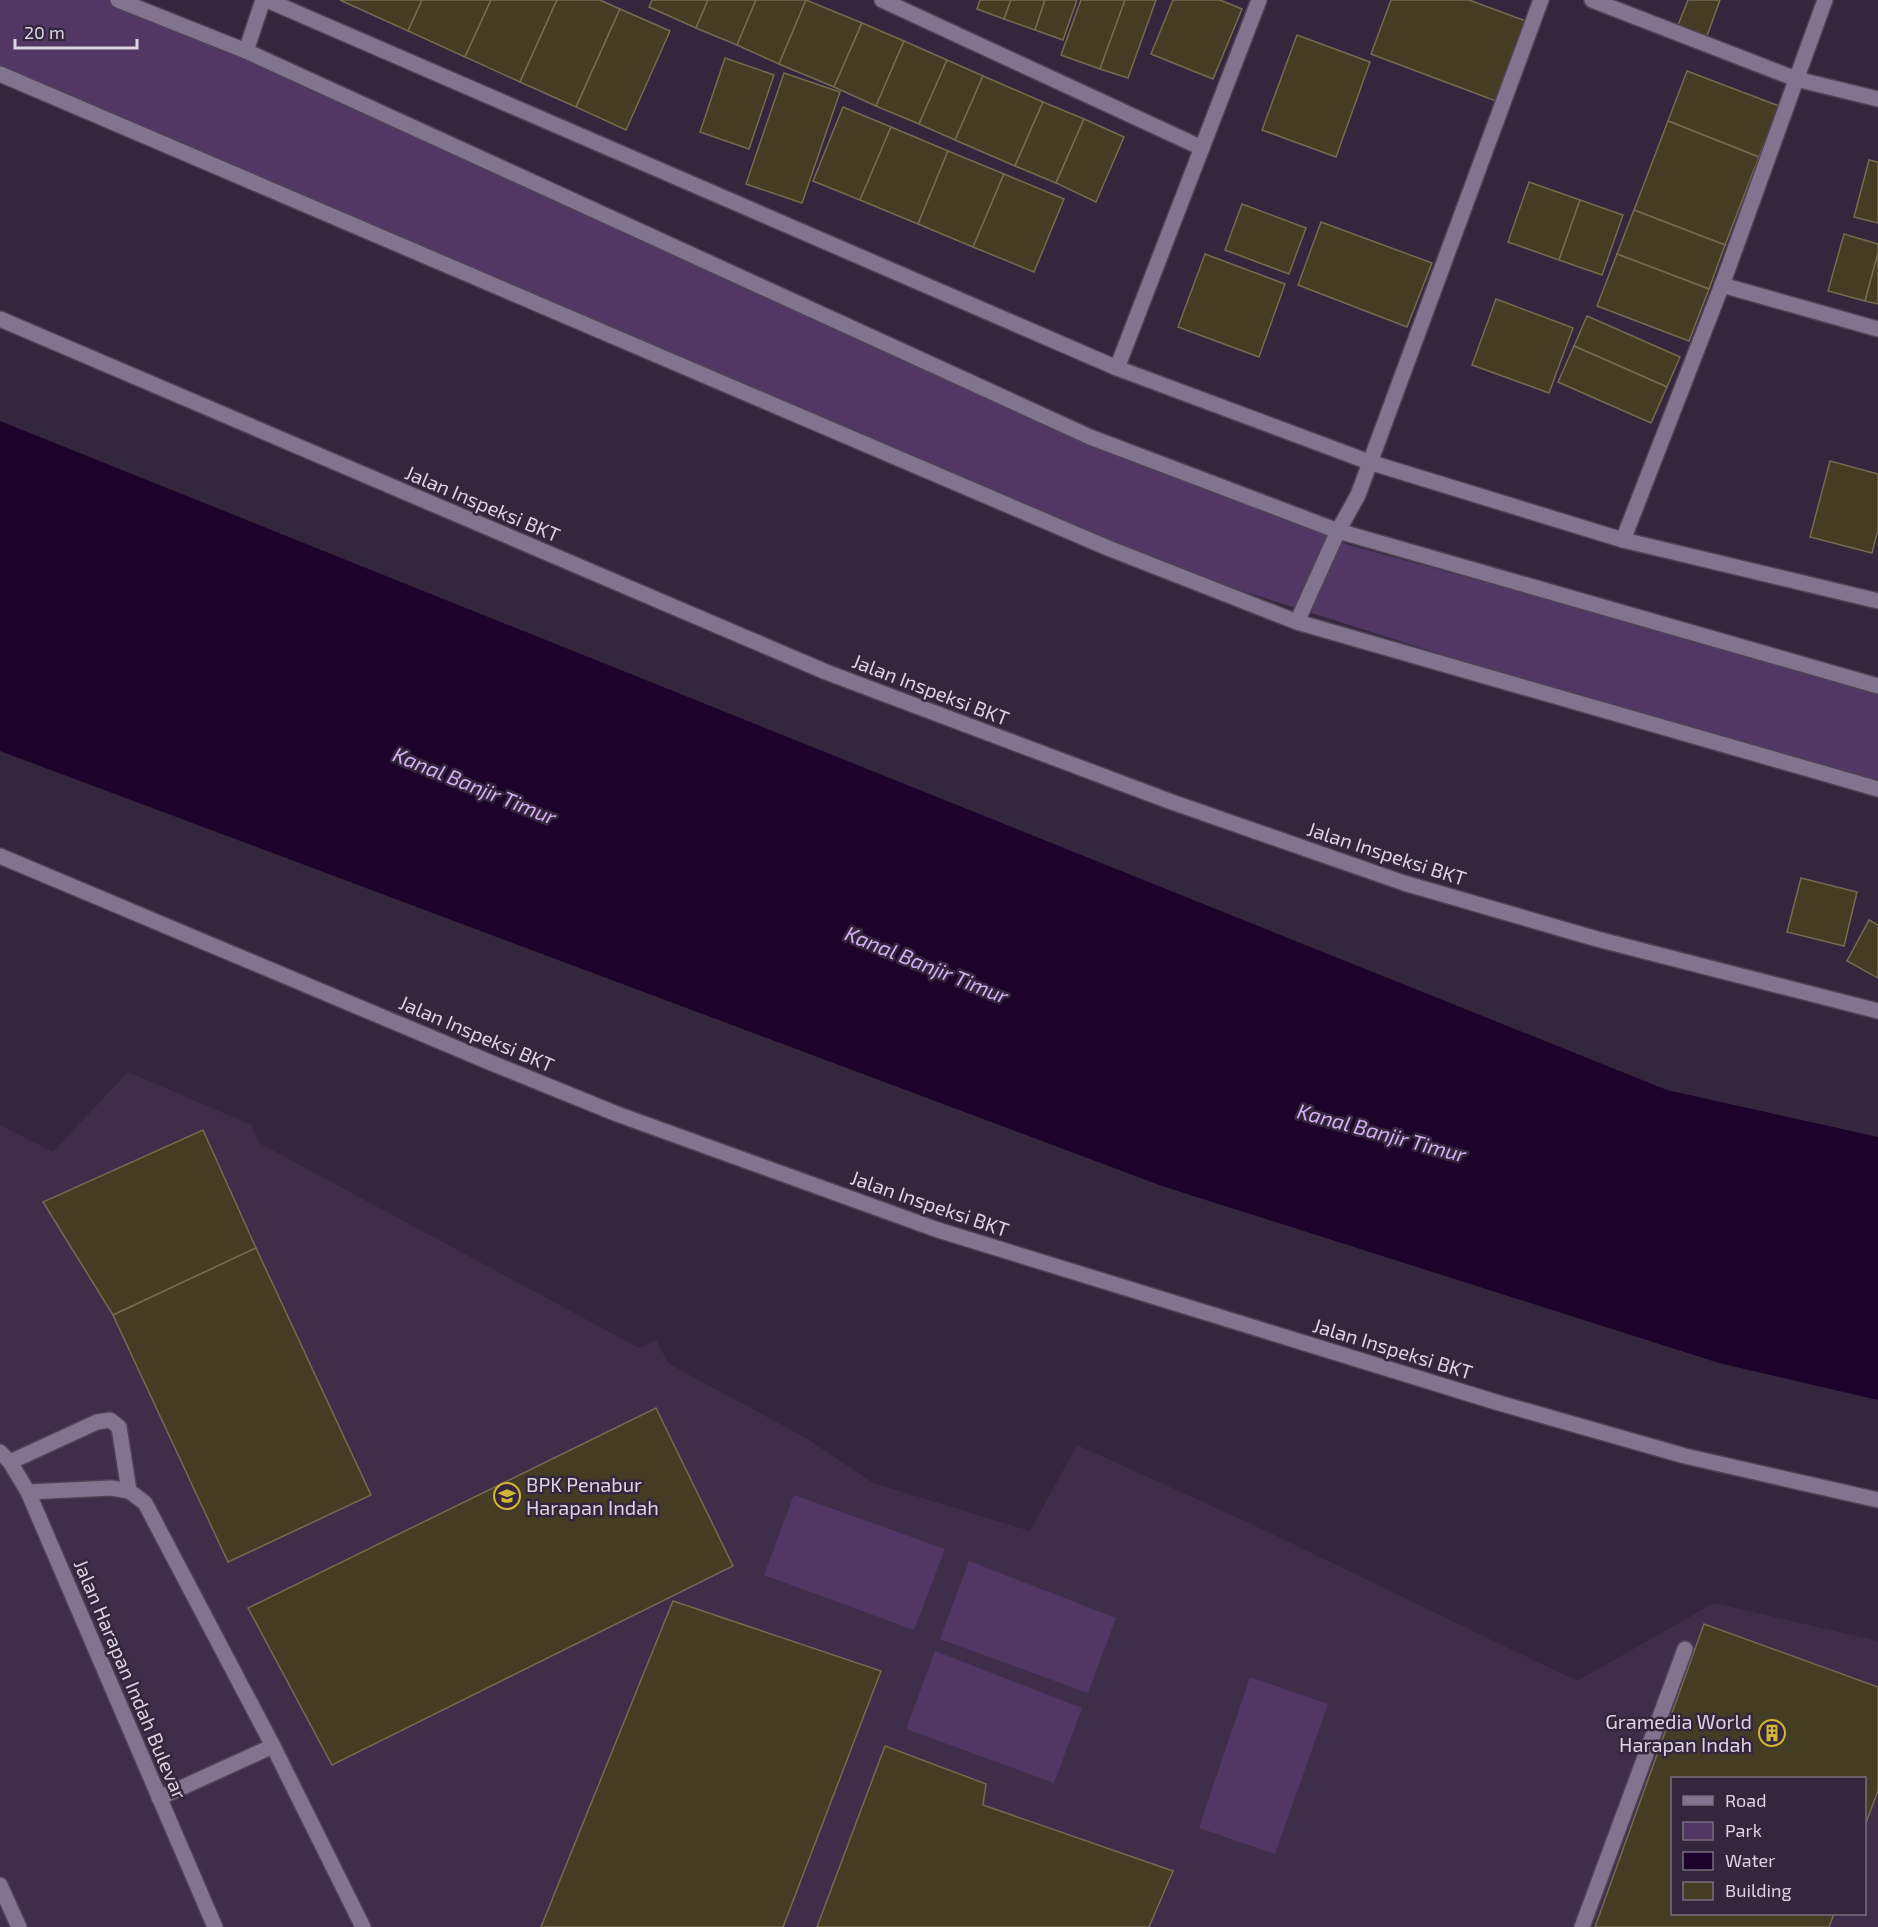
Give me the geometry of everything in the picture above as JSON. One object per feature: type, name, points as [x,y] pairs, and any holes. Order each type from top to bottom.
[{"type":"street","points":[[118,0],[246,51],[1090,437],[1338,531],[1878,686]]},
{"type":"street","points":[[246,51],[265,0],[1117,368],[1369,462],[1623,540],[1878,601]]},
{"type":"street","points":[[882,0],[1202,148]]},
{"type":"street","points":[[1117,368],[1259,0]]},
{"type":"street","points":[[1297,622],[1338,531],[1358,495],[1541,0]]},
{"type":"street","points":[[1592,0],[1796,78],[1878,99]]},
{"type":"street","points":[[1623,540],[1722,285],[1825,0]]},
{"type":"street","points":[[0,74],[1108,548],[1297,622],[1878,789]]},
{"type":"street","points":[[1722,285],[1878,329]]},
{"type":"street","name":"Jalan Inspeksi BKT","points":[[0,319],[826,672],[1169,801],[1415,886],[1597,939],[1878,1011]]},
{"type":"street","name":"Jalan Inspeksi BKT","points":[[0,856],[607,1110],[938,1230],[1586,1428],[1685,1456],[1878,1500]]},
{"type":"street","points":[[5,1457],[97,1422],[110,1420],[119,1427],[129,1491]]},
{"type":"street","name":"Jalan Harapan Indah Bulevar","points":[[5,1457],[28,1492],[215,1927]]},
{"type":"street","points":[[28,1492],[111,1488],[129,1491],[145,1503],[273,1746],[363,1927]]},
{"type":"street","points":[[1582,1927],[1685,1649]]},
{"type":"street","points":[[159,1798],[273,1746]]},
{"type":"street","points":[[0,1885],[20,1927]]},
{"type":"shaded area","name":"BPK Penabur Harapan Indah","points":[[128,1072],[251,1125],[259,1143],[639,1348],[656,1340],[669,1364],[806,1438],[873,1483],[1030,1531],[1077,1445],[1247,1522],[1577,1681],[1714,1603],[1878,1641],[1878,1927],[0,1927],[0,1125],[53,1152]]},
{"type":"green space","points":[[0,0],[118,0],[1090,437],[1349,545],[1878,690],[1878,787],[1748,752],[1108,548],[0,77]]},
{"type":"green space","points":[[794,1495],[945,1549],[914,1630],[764,1575]]},
{"type":"green space","points":[[969,1561],[1116,1618],[1088,1693],[940,1639]]},
{"type":"green space","points":[[935,1651],[1082,1708],[1054,1783],[906,1729]]},
{"type":"green space","points":[[1250,1677],[1328,1704],[1275,1854],[1199,1828]]},
{"type":"water","name":"Kanal Banjir Timur","points":[[0,421],[1667,1090],[1878,1137],[1878,1400],[1719,1363],[1162,1186],[0,751]]},
{"type":"building","points":[[340,0],[422,0],[408,31]]},
{"type":"building","points":[[422,0],[491,0],[465,57],[408,31]]},
{"type":"building","points":[[491,0],[557,0],[520,82],[465,57]]},
{"type":"building","points":[[557,0],[600,0],[620,9],[576,107],[520,82]]},
{"type":"building","points":[[652,0],[708,0],[696,28],[649,7]]},
{"type":"building","points":[[708,0],[756,0],[737,45],[696,28]]},
{"type":"building","points":[[756,0],[806,0],[779,64],[737,45]]},
{"type":"building","points":[[806,0],[862,23],[834,87],[779,64]]},
{"type":"building","points":[[980,0],[1011,0],[1004,19],[977,9]]},
{"type":"building","points":[[1011,0],[1045,0],[1035,30],[1004,19]]},
{"type":"building","points":[[1045,0],[1077,0],[1063,40],[1035,30]]},
{"type":"building","points":[[1081,0],[1125,0],[1100,69],[1061,55]]},
{"type":"building","points":[[1125,0],[1156,0],[1128,78],[1100,69]]},
{"type":"building","points":[[1173,0],[1220,0],[1242,9],[1213,79],[1151,54]]},
{"type":"building","points":[[1391,0],[1469,0],[1526,21],[1496,101],[1371,54]]},
{"type":"building","points":[[1688,0],[1720,0],[1707,36],[1678,25]]},
{"type":"building","points":[[620,9],[670,31],[626,130],[576,107]]},
{"type":"building","points":[[862,23],[904,41],[876,106],[834,87]]},
{"type":"building","points":[[1297,35],[1370,62],[1336,157],[1262,130]]},
{"type":"building","points":[[904,41],[947,60],[919,124],[876,106]]},
{"type":"building","points":[[725,58],[774,75],[749,149],[700,132]]},
{"type":"building","points":[[947,60],[983,76],[955,140],[919,124]]},
{"type":"building","points":[[1687,71],[1779,106],[1759,157],[1668,121]]},
{"type":"building","points":[[784,73],[840,92],[802,203],[746,184]]},
{"type":"building","points":[[983,76],[1043,102],[1015,166],[955,140]]},
{"type":"building","points":[[1043,102],[1084,119],[1056,183],[1015,166]]},
{"type":"building","points":[[843,107],[891,127],[860,200],[813,181]]},
{"type":"building","points":[[1084,119],[1124,137],[1096,202],[1056,183]]},
{"type":"building","points":[[1668,121],[1759,157],[1725,245],[1634,210]]},
{"type":"building","points":[[891,127],[948,151],[918,224],[860,200]]},
{"type":"building","points":[[948,151],[1004,174],[973,247],[918,224]]},
{"type":"building","points":[[1869,160],[1878,162],[1878,223],[1854,217]]},
{"type":"building","points":[[1004,174],[1064,199],[1034,272],[973,247]]},
{"type":"building","points":[[1529,182],[1580,200],[1559,260],[1508,242]]},
{"type":"building","points":[[1580,200],[1623,215],[1602,275],[1559,260]]},
{"type":"building","points":[[1242,204],[1306,228],[1289,274],[1225,250]]},
{"type":"building","points":[[1634,210],[1725,245],[1709,289],[1617,254]]},
{"type":"building","points":[[1321,222],[1432,263],[1407,327],[1298,285]]},
{"type":"building","points":[[1844,234],[1878,244],[1878,253],[1865,301],[1828,291]]},
{"type":"building","points":[[1878,253],[1878,304],[1865,301]]},
{"type":"building","points":[[1205,254],[1285,284],[1259,357],[1178,327]]},
{"type":"building","points":[[1617,254],[1709,289],[1689,341],[1597,306]]},
{"type":"building","points":[[1496,299],[1573,328],[1549,393],[1472,365]]},
{"type":"building","points":[[1587,316],[1680,357],[1667,387],[1574,346]]},
{"type":"building","points":[[1574,346],[1667,387],[1651,423],[1558,382]]},
{"type":"building","points":[[1830,461],[1878,474],[1878,530],[1872,553],[1810,537]]},
{"type":"building","points":[[1801,878],[1857,892],[1844,946],[1787,932]]},
{"type":"building","points":[[1869,920],[1878,925],[1878,978],[1847,961]]},
{"type":"building","points":[[203,1130],[256,1248],[113,1315],[43,1202]]},
{"type":"building","points":[[256,1248],[371,1495],[228,1562],[113,1315]]},
{"type":"building","points":[[656,1408],[733,1566],[332,1765],[248,1608]]},
{"type":"building","points":[[673,1601],[881,1671],[783,1927],[541,1927]]},
{"type":"building","name":"Gramedia World Harapan Indah","points":[[1704,1624],[1878,1687],[1878,1791],[1866,1823],[1866,1777],[1671,1777],[1671,1915],[1834,1915],[1829,1927],[1595,1927]]},
{"type":"building","points":[[885,1746],[986,1784],[983,1805],[1173,1871],[1149,1927],[817,1927]]},
{"type":"place","name":"BPK Penabur Harapan Indah","points":[[507,1496]]},
{"type":"place","name":"Gramedia World Harapan Indah","points":[[1772,1733]]}]
